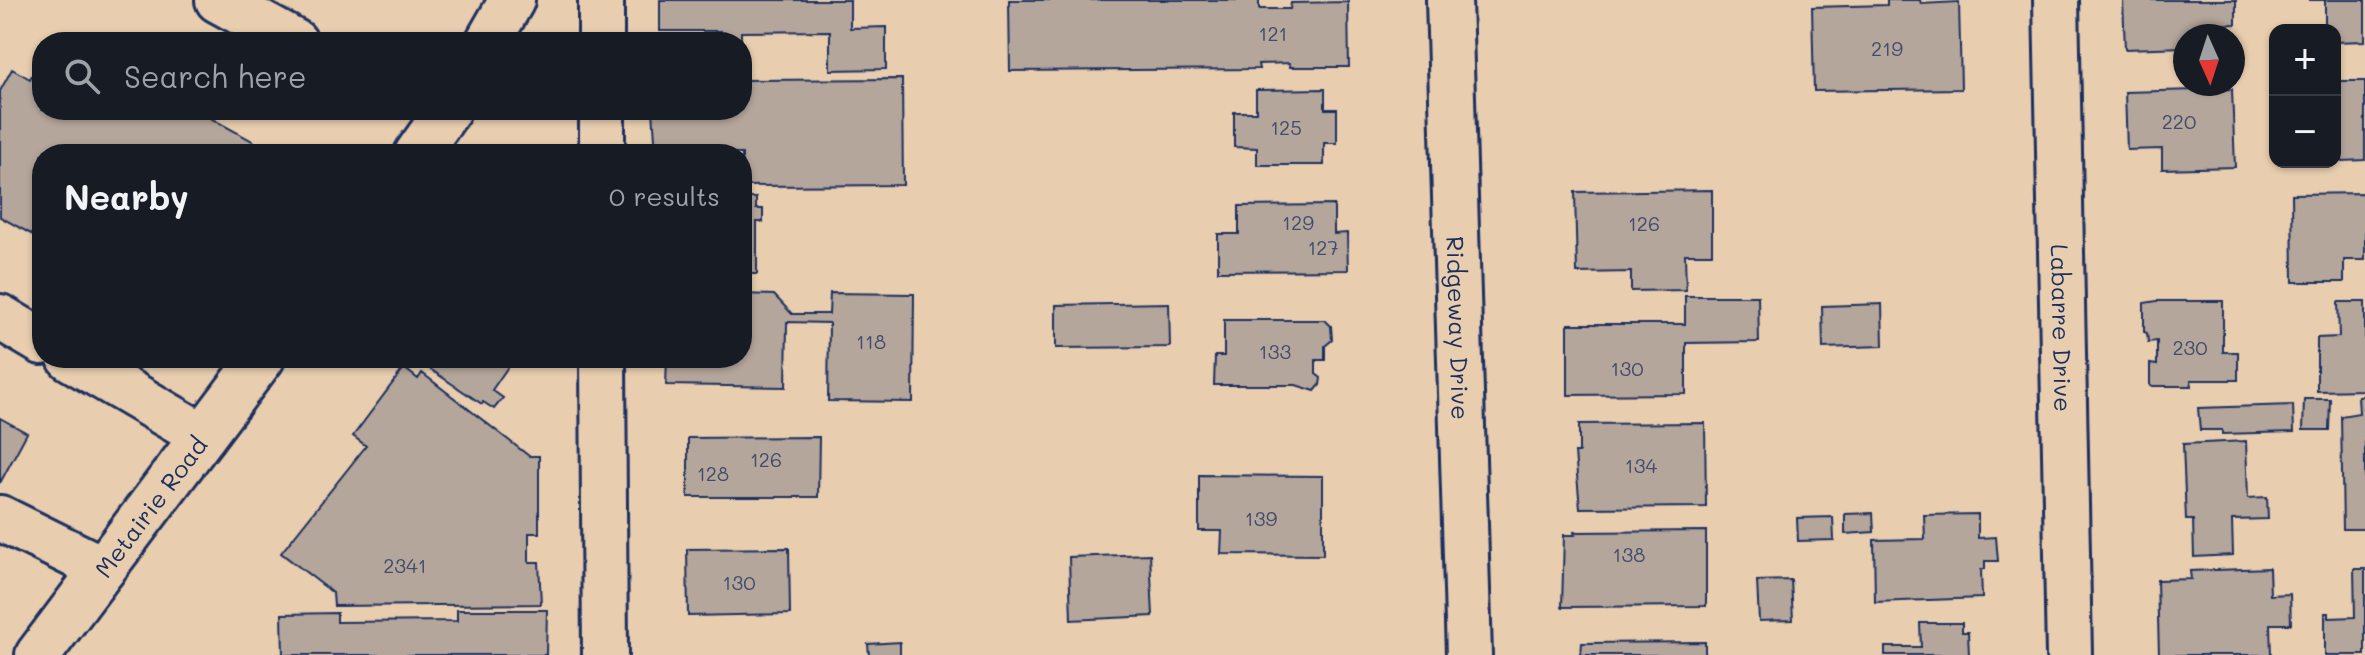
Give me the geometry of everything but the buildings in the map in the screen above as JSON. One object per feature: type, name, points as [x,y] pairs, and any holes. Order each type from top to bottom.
[{"type":"street","points":[[218,0],[277,32]]},
{"type":"street","points":[[494,32],[512,0]]},
{"type":"street","points":[[601,0],[601,32]]},
{"type":"street","name":"Ridgeway Drive","points":[[1449,0],[1469,655]]},
{"type":"street","name":"Labarre Drive","points":[[2056,0],[2069,655]]},
{"type":"street","points":[[602,120],[602,144]]},
{"type":"street","points":[[0,317],[32,336]]},
{"type":"street","points":[[87,368],[203,436]]},
{"type":"street","name":"Metairie Road","points":[[38,655],[254,368]]},
{"type":"street","points":[[603,368],[605,655]]},
{"type":"street","points":[[0,518],[103,569]]}]
